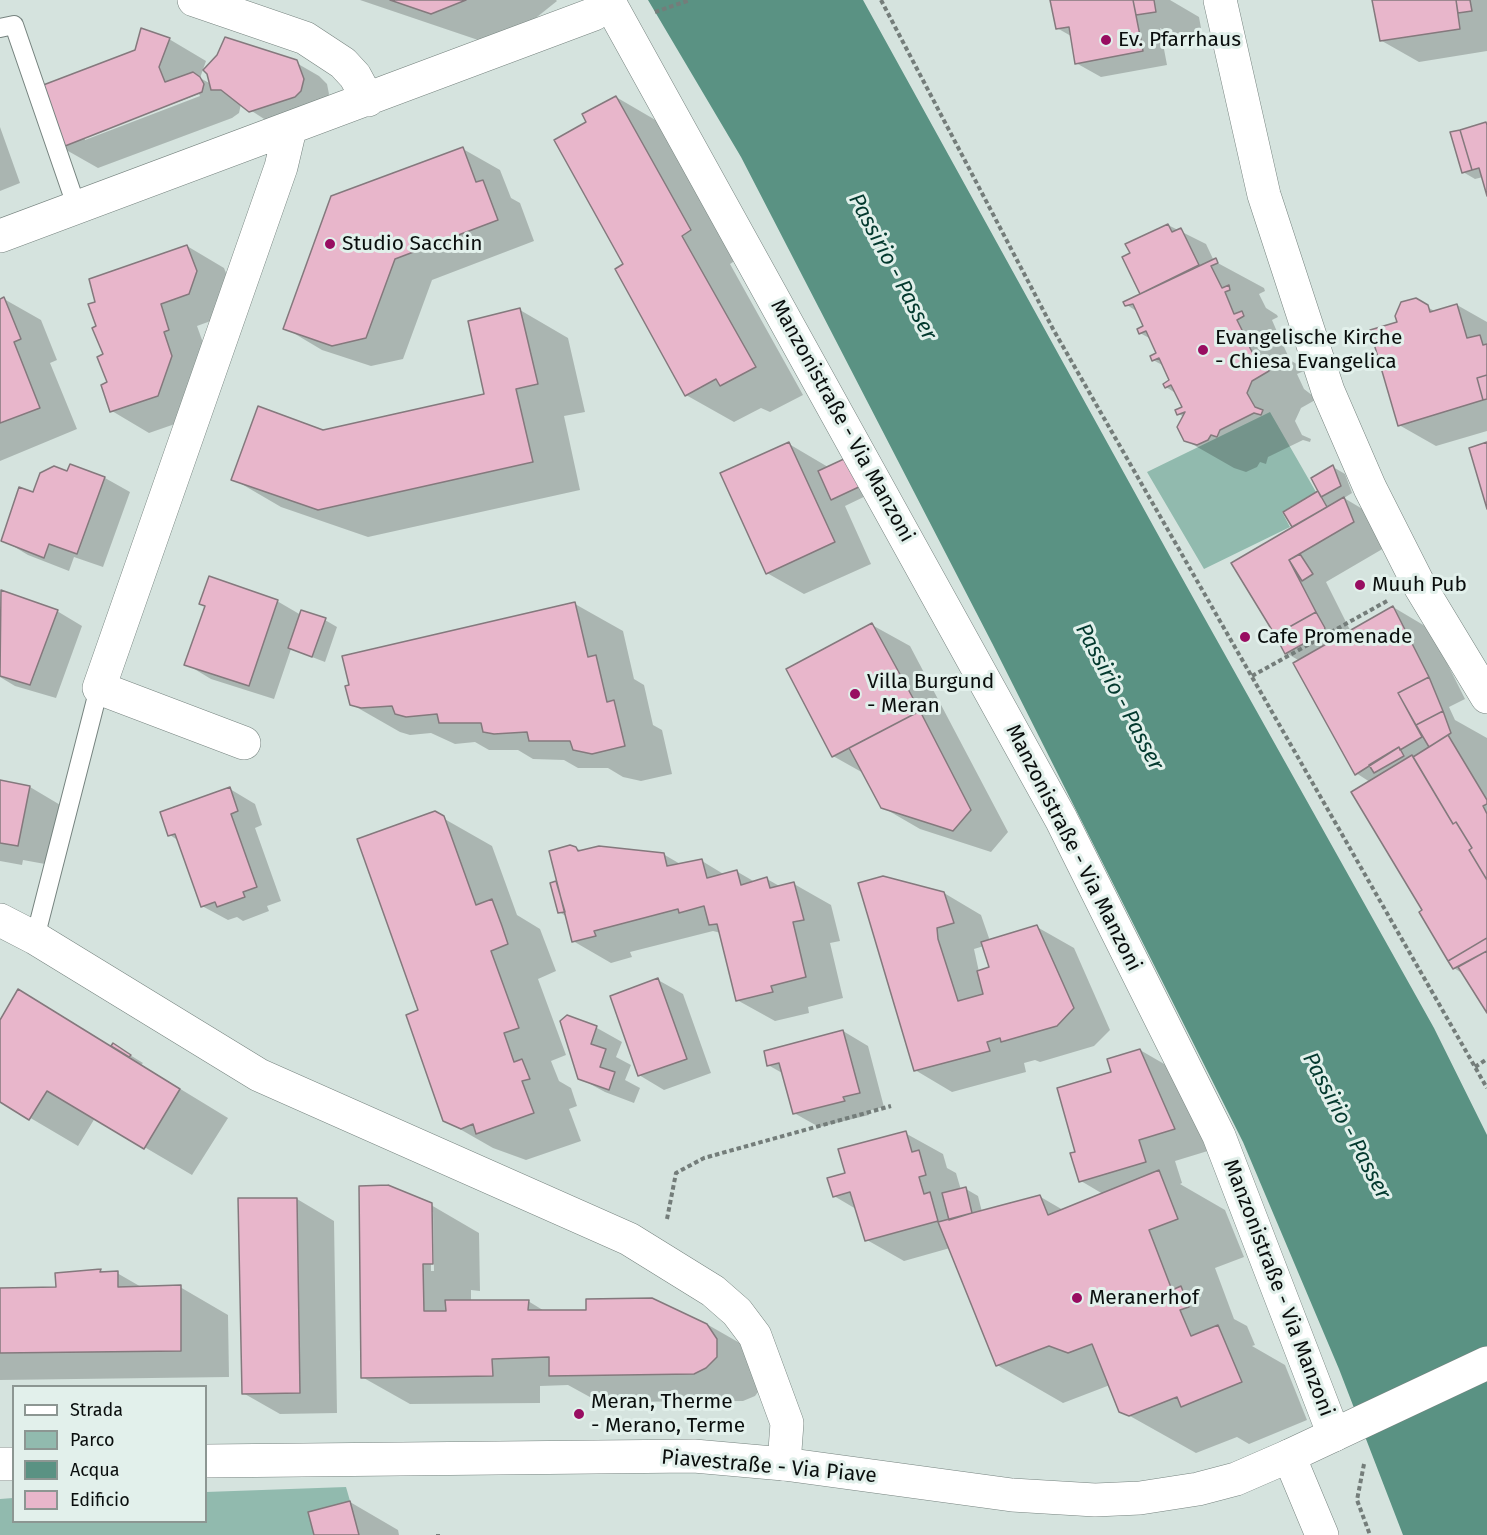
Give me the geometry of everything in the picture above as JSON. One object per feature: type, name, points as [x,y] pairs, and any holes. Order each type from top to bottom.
[{"type":"street","points":[[194,0],[305,38],[343,63],[356,76],[368,100]]},
{"type":"street","points":[[0,236],[594,14],[608,0]]},
{"type":"street","name":"Manzonistraße - Via Manzoni","points":[[608,0],[1061,819],[1219,1136],[1342,1430]]},
{"type":"street","points":[[1220,0],[1264,195],[1328,391],[1370,488],[1418,583],[1487,697]]},
{"type":"street","points":[[244,743],[99,688],[281,167],[290,129]]},
{"type":"street","points":[[0,920],[35,938],[259,1075],[629,1239],[713,1291],[737,1312],[756,1336],[787,1423],[784,1464]]},
{"type":"street","name":"Piavestraße - Via Piave","points":[[207,1461],[694,1456],[784,1464],[1012,1495],[1095,1500],[1140,1498],[1198,1489],[1236,1479],[1487,1363]]},
{"type":"street","points":[[1289,1456],[1322,1535]]},
{"type":"lane","points":[[0,28],[14,25],[77,208]]},
{"type":"lane","points":[[35,938],[99,688]]},
{"type":"path","points":[[651,13],[690,0]]},
{"type":"path","points":[[881,0],[1053,329],[1487,1088]]},
{"type":"path","points":[[1252,676],[1418,583]]},
{"type":"path","points":[[1475,1067],[1487,1059]]},
{"type":"path","points":[[659,1258],[676,1173],[704,1158],[891,1106]]},
{"type":"path","points":[[1366,1458],[1357,1500],[1370,1535]]},
{"type":"green space","points":[[1270,412],[1316,492],[1282,512],[1290,527],[1204,569],[1147,472]]},
{"type":"green space","points":[[346,1487],[350,1501],[308,1512],[314,1535],[0,1535],[0,1499],[12,1498],[12,1523],[207,1523],[207,1492]]},
{"type":"water","name":"Passirio - Passer","points":[[648,0],[863,0],[1434,1028],[1487,1135],[1487,1535],[1403,1535],[1339,1369],[1243,1142],[992,643],[741,157]]},
{"type":"building","points":[[390,0],[466,0],[431,14]]},
{"type":"building","name":"Ev. Pfarrhaus","points":[[1050,0],[1133,0],[1143,51],[1075,64],[1069,27],[1056,29]]},
{"type":"building","points":[[1133,0],[1154,0],[1156,12],[1136,15]]},
{"type":"building","points":[[1372,0],[1456,0],[1460,29],[1380,41]]},
{"type":"building","points":[[1456,0],[1470,0],[1472,11],[1458,13]]},
{"type":"building","points":[[141,28],[170,38],[159,67],[165,82],[193,72],[204,84],[202,92],[60,148],[38,87],[135,50]]},
{"type":"building","points":[[225,37],[297,60],[304,79],[301,91],[295,97],[249,112],[221,90],[211,90],[207,74],[203,70],[217,55]]},
{"type":"building","points":[[616,96],[691,230],[682,236],[756,367],[720,386],[716,379],[685,396],[615,269],[623,264],[554,140],[586,122],[582,114]]},
{"type":"building","points":[[1486,122],[1487,196],[1479,168],[1472,170],[1460,130]]},
{"type":"building","points":[[1460,130],[1472,170],[1462,173],[1450,132]]},
{"type":"building","points":[[463,147],[476,182],[483,180],[498,220],[395,259],[366,338],[332,346],[283,329],[331,196]]},
{"type":"building","points":[[1168,224],[1172,232],[1181,228],[1199,265],[1140,294],[1122,257],[1130,253],[1125,244]]},
{"type":"building","points":[[187,245],[197,271],[189,294],[161,304],[169,330],[164,332],[172,356],[158,396],[110,412],[101,385],[107,382],[97,357],[103,354],[92,328],[96,326],[88,304],[95,302],[89,279]]},
{"type":"building","name":"Evangelische Kirche - Chiesa Evangelica","points":[[1216,258],[1218,263],[1211,266],[1222,288],[1229,285],[1230,290],[1225,292],[1234,314],[1242,311],[1244,316],[1237,320],[1248,342],[1255,338],[1256,343],[1249,346],[1261,369],[1267,366],[1269,371],[1252,381],[1247,393],[1255,407],[1263,410],[1261,415],[1254,413],[1220,430],[1217,437],[1211,435],[1208,440],[1197,445],[1184,441],[1177,427],[1185,412],[1177,415],[1175,410],[1182,407],[1171,385],[1165,388],[1163,384],[1169,380],[1159,358],[1152,361],[1150,356],[1156,353],[1146,331],[1139,334],[1137,329],[1143,326],[1133,304],[1125,306],[1123,302]]},
{"type":"building","points":[[4,297],[21,339],[14,342],[40,408],[0,423],[0,299]]},
{"type":"building","points":[[1416,298],[1428,305],[1430,312],[1457,304],[1467,338],[1480,335],[1483,345],[1487,344],[1487,375],[1477,378],[1483,400],[1398,426],[1370,330],[1397,322],[1395,316],[1401,302]]},
{"type":"building","points":[[520,308],[538,384],[516,389],[533,462],[318,510],[231,480],[258,406],[323,430],[484,394],[468,321]]},
{"type":"building","points":[[1487,375],[1487,399],[1483,400],[1477,378]]},
{"type":"building","points":[[789,442],[835,542],[766,574],[720,473]]},
{"type":"building","points":[[1487,442],[1487,509],[1469,448]]},
{"type":"building","points":[[846,458],[861,486],[831,500],[818,471]]},
{"type":"building","points":[[70,464],[105,477],[77,554],[49,544],[44,558],[1,541],[19,487],[33,492],[40,473],[54,466],[67,471]]},
{"type":"building","points":[[1333,465],[1341,486],[1321,497],[1311,478]]},
{"type":"building","points":[[1318,491],[1327,507],[1292,527],[1283,512]]},
{"type":"building","points":[[1344,497],[1354,522],[1289,560],[1316,612],[1275,635],[1231,563]]},
{"type":"building","points":[[1300,554],[1313,574],[1302,581],[1289,560]]},
{"type":"building","points":[[209,576],[278,600],[249,686],[184,665],[205,606],[199,604]]},
{"type":"building","points":[[1,590],[58,610],[30,685],[0,676]]},
{"type":"building","points":[[575,602],[588,657],[596,655],[607,702],[614,700],[625,746],[592,754],[573,750],[570,741],[529,741],[527,732],[494,734],[483,732],[481,723],[439,723],[437,714],[406,717],[395,714],[392,706],[361,708],[350,705],[345,686],[349,685],[342,656]]},
{"type":"building","points":[[1393,606],[1429,677],[1398,693],[1422,737],[1400,750],[1399,747],[1355,775],[1293,663]]},
{"type":"building","points":[[301,610],[326,618],[312,657],[288,648]]},
{"type":"building","points":[[1316,612],[1325,628],[1323,633],[1285,654],[1275,635]]},
{"type":"building","name":"Villa Burgund - Meran","points":[[872,623],[920,711],[832,757],[786,669]]},
{"type":"building","points":[[1429,677],[1443,711],[1416,725],[1398,693]]},
{"type":"building","points":[[920,711],[971,810],[953,831],[881,808],[849,748]]},
{"type":"building","points":[[1443,711],[1451,733],[1429,747],[1416,725]]},
{"type":"building","points":[[1448,735],[1487,800],[1487,804],[1483,806],[1487,814],[1487,880],[1469,850],[1472,848],[1456,822],[1453,824],[1413,757]]},
{"type":"building","points":[[1399,747],[1404,756],[1374,773],[1369,765]]},
{"type":"building","points":[[1412,755],[1453,824],[1456,822],[1472,848],[1469,850],[1487,880],[1487,938],[1448,961],[1419,912],[1422,910],[1351,792]]},
{"type":"building","points":[[0,780],[30,786],[18,846],[0,843]]},
{"type":"building","points":[[230,787],[238,811],[231,814],[257,887],[243,892],[245,897],[217,907],[215,902],[201,907],[175,834],[168,836],[160,812]]},
{"type":"building","points":[[435,811],[444,816],[476,905],[492,899],[502,926],[508,944],[491,951],[519,1028],[504,1033],[514,1062],[522,1059],[530,1079],[522,1081],[534,1113],[476,1134],[473,1124],[461,1129],[443,1121],[406,1015],[418,1010],[357,839]]},
{"type":"building","points":[[570,845],[576,847],[578,851],[599,846],[664,853],[667,866],[702,859],[707,878],[737,870],[741,885],[767,877],[770,888],[794,882],[804,920],[793,922],[806,977],[771,986],[773,992],[736,1001],[717,924],[709,925],[704,906],[679,913],[678,909],[594,931],[596,936],[572,942],[549,851]]},
{"type":"building","points":[[883,876],[944,892],[954,923],[937,928],[938,939],[958,1001],[983,994],[977,971],[989,967],[981,942],[1037,925],[1074,1008],[1057,1026],[1001,1042],[1000,1038],[987,1042],[990,1051],[914,1071],[858,883]]},
{"type":"building","points":[[556,881],[565,912],[558,913],[550,883]]},
{"type":"building","points":[[1487,938],[1487,951],[1453,969],[1448,961]]},
{"type":"building","points":[[1487,951],[1487,1013],[1458,967]]},
{"type":"building","points":[[658,978],[687,1059],[638,1076],[610,996]]},
{"type":"building","points":[[18,989],[180,1089],[144,1149],[47,1091],[29,1120],[0,1102],[0,1020]]},
{"type":"building","points":[[567,1015],[597,1026],[591,1044],[606,1049],[600,1067],[615,1072],[609,1090],[578,1079],[560,1021]]},
{"type":"building","points":[[843,1030],[860,1093],[843,1097],[845,1101],[793,1114],[779,1063],[767,1066],[764,1051]]},
{"type":"building","points":[[113,1043],[131,1055],[129,1057],[111,1046]]},
{"type":"building","points":[[1140,1049],[1175,1129],[1139,1140],[1146,1162],[1079,1182],[1070,1153],[1075,1152],[1057,1088],[1111,1072],[1107,1059]]},
{"type":"building","points":[[906,1131],[912,1152],[919,1150],[926,1175],[919,1177],[924,1194],[930,1192],[938,1221],[865,1241],[850,1192],[833,1197],[827,1178],[845,1173],[838,1149]]},
{"type":"building","name":"Meranerhof","points":[[1159,1170],[1178,1219],[1149,1230],[1172,1290],[1181,1286],[1189,1307],[1180,1310],[1191,1336],[1218,1325],[1242,1382],[1181,1407],[1177,1397],[1129,1416],[1119,1412],[1092,1344],[1068,1353],[1049,1346],[996,1366],[938,1222],[1040,1195],[1048,1215]]},
{"type":"building","points":[[388,1185],[432,1203],[433,1264],[423,1264],[424,1311],[446,1311],[445,1300],[529,1300],[528,1310],[586,1310],[586,1299],[652,1298],[707,1324],[717,1339],[717,1357],[706,1368],[694,1374],[549,1376],[549,1357],[492,1359],[493,1376],[361,1378],[359,1186]]},
{"type":"building","points":[[966,1187],[972,1213],[949,1220],[942,1193]]},
{"type":"building","points":[[238,1198],[297,1198],[300,1393],[242,1394]]},
{"type":"building","points":[[101,1269],[100,1272],[118,1271],[118,1287],[181,1285],[181,1351],[0,1353],[0,1288],[56,1287],[55,1273]]},
{"type":"building","points":[[350,1501],[359,1535],[314,1535],[308,1512]]},
{"type":"place","name":"Ev. Pfarrhaus","points":[[1106,40]]},
{"type":"place","name":"Studio Sacchin","points":[[330,244]]},
{"type":"place","name":"Evangelische Kirche - Chiesa Evangelica","points":[[1203,350]]},
{"type":"place","name":"Muuh Pub","points":[[1360,585]]},
{"type":"place","name":"Cafe Promenade","points":[[1245,637]]},
{"type":"place","name":"Villa Burgund - Meran","points":[[855,694]]},
{"type":"place","name":"Meranerhof","points":[[1077,1298]]},
{"type":"place","name":"Meran, Therme - Merano, Terme","points":[[579,1414]]}]
